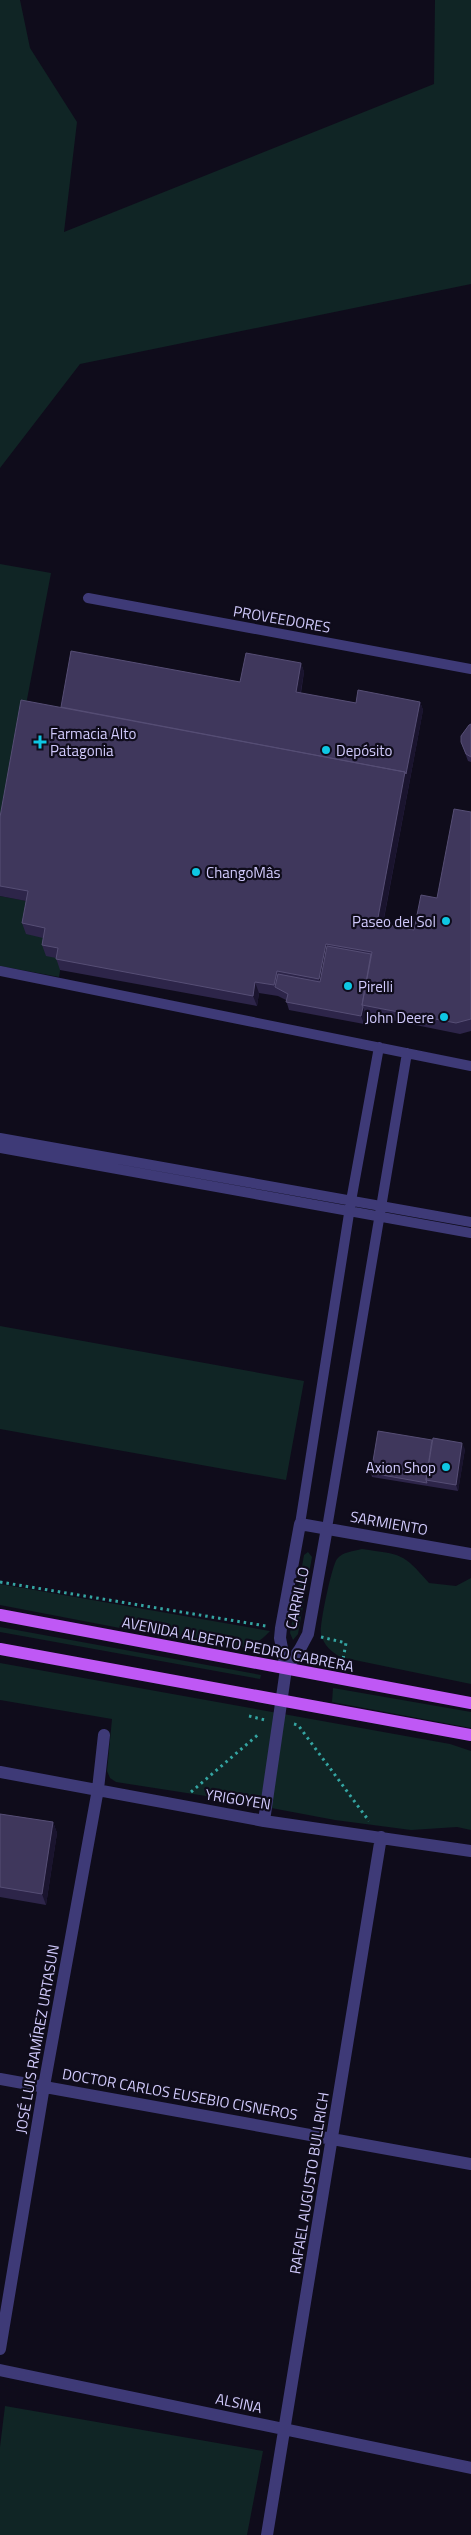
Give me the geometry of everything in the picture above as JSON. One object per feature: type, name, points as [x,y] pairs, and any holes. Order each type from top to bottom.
[{"type":"main road","name":"AVENIDA ALBERTO PEDRO CABRERA","points":[[0,1615],[471,1703]]},
{"type":"main road","points":[[0,1649],[471,1734]]},
{"type":"street","name":"SARMIENTO","points":[[300,1524],[471,1554]]},
{"type":"street","name":"CARRILLO","points":[[264,1821],[276,1722],[286,1669],[280,1638],[281,1628],[300,1524]]},
{"type":"street","name":"CARRILLO","points":[[286,1669],[308,1634],[328,1528]]},
{"type":"street","name":"JOSÉ LUIS RAMÍREZ URTASUN","points":[[0,2348],[44,2086],[98,1789],[104,1735]]},
{"type":"street","name":"YRIGOYEN","points":[[0,1772],[264,1821],[471,1851]]},
{"type":"street","name":"RAFAEL AUGUSTO BULLRICH","points":[[268,2535],[381,1837]]},
{"type":"street","name":"DOCTOR CARLOS EUSEBIO CISNEROS","points":[[0,2079],[471,2164]]},
{"type":"street","name":"ALSINA","points":[[0,2370],[471,2468]]},
{"type":"lane","name":"PROVEEDORES","points":[[88,598],[471,669]]},
{"type":"lane","points":[[0,971],[471,1066]]},
{"type":"lane","points":[[300,1524],[350,1206],[379,1047]]},
{"type":"lane","points":[[328,1528],[378,1217],[407,1053]]},
{"type":"lane","points":[[0,1138],[350,1206],[378,1217],[471,1233]]},
{"type":"lane","points":[[0,1148],[350,1206],[380,1206],[471,1222]]},
{"type":"path","points":[[0,1582],[281,1628]]},
{"type":"path","points":[[308,1634],[346,1643],[340,1679]]},
{"type":"path","points":[[249,1716],[298,1725],[381,1837]]},
{"type":"path","points":[[175,1805],[276,1722]]},
{"type":"green space","points":[[0,0],[20,0],[30,48],[77,122],[64,232],[434,84],[435,0],[471,0],[471,284],[80,364],[0,468]]},
{"type":"green space","points":[[0,564],[51,573],[25,710],[0,820]]},
{"type":"green space","points":[[0,896],[32,902],[48,939],[62,959],[59,977],[0,966]]},
{"type":"green space","points":[[0,1326],[304,1381],[286,1480],[0,1429]]},
{"type":"green space","points":[[362,1549],[394,1554],[406,1560],[429,1583],[456,1586],[471,1578],[471,1684],[340,1657],[326,1645],[321,1634],[322,1620],[326,1596],[335,1564],[342,1555]]},
{"type":"green space","points":[[308,1552],[312,1557],[298,1634],[293,1640],[290,1633],[304,1555]]},
{"type":"green space","points":[[0,1584],[270,1631],[255,1643],[237,1648],[224,1648],[0,1605]]},
{"type":"green space","points":[[0,1627],[261,1675],[260,1679],[0,1632]]},
{"type":"green space","points":[[0,1663],[450,1744],[471,1751],[471,1830],[457,1827],[411,1830],[335,1820],[219,1798],[116,1782],[110,1778],[107,1771],[112,1719],[0,1700]]},
{"type":"green space","points":[[333,1688],[471,1712],[471,1728],[332,1702]]},
{"type":"green space","points":[[5,2406],[263,2451],[247,2535],[0,2535],[0,2447]]},
{"type":"building","name":"Depósito","points":[[71,651],[240,682],[246,653],[301,663],[296,692],[356,703],[358,690],[420,702],[406,774],[405,772],[61,707]]},
{"type":"building","name":"ChangoMâs","points":[[21,700],[405,772],[377,923],[414,930],[421,895],[437,898],[454,809],[471,812],[471,1019],[456,1023],[362,1005],[372,952],[326,944],[319,979],[277,971],[274,985],[255,982],[253,996],[56,959],[58,948],[42,945],[45,928],[22,923],[28,891],[0,886],[0,817]]},
{"type":"building","points":[[471,724],[471,757],[466,754],[461,742],[461,736]]},
{"type":"building","name":"Pirelli","points":[[327,946],[371,954],[361,1016],[286,1002],[288,994],[275,987],[278,974],[320,982]]},
{"type":"building","points":[[378,1431],[432,1440],[427,1483],[371,1473]]},
{"type":"building","name":"Axion Shop","points":[[433,1438],[462,1443],[456,1485],[426,1480]]},
{"type":"building","points":[[0,1814],[53,1822],[42,1894],[0,1887]]},
{"type":"place","name":"Farmacia Alto Patagonia","points":[[40,742]]},
{"type":"place","name":"Depósito","points":[[326,750]]},
{"type":"place","name":"ChangoMâs","points":[[196,872]]},
{"type":"place","name":"Paseo del Sol","points":[[446,921]]},
{"type":"place","name":"Pirelli","points":[[348,986]]},
{"type":"place","name":"John Deere","points":[[444,1017]]},
{"type":"place","name":"Axion Shop","points":[[446,1467]]}]
